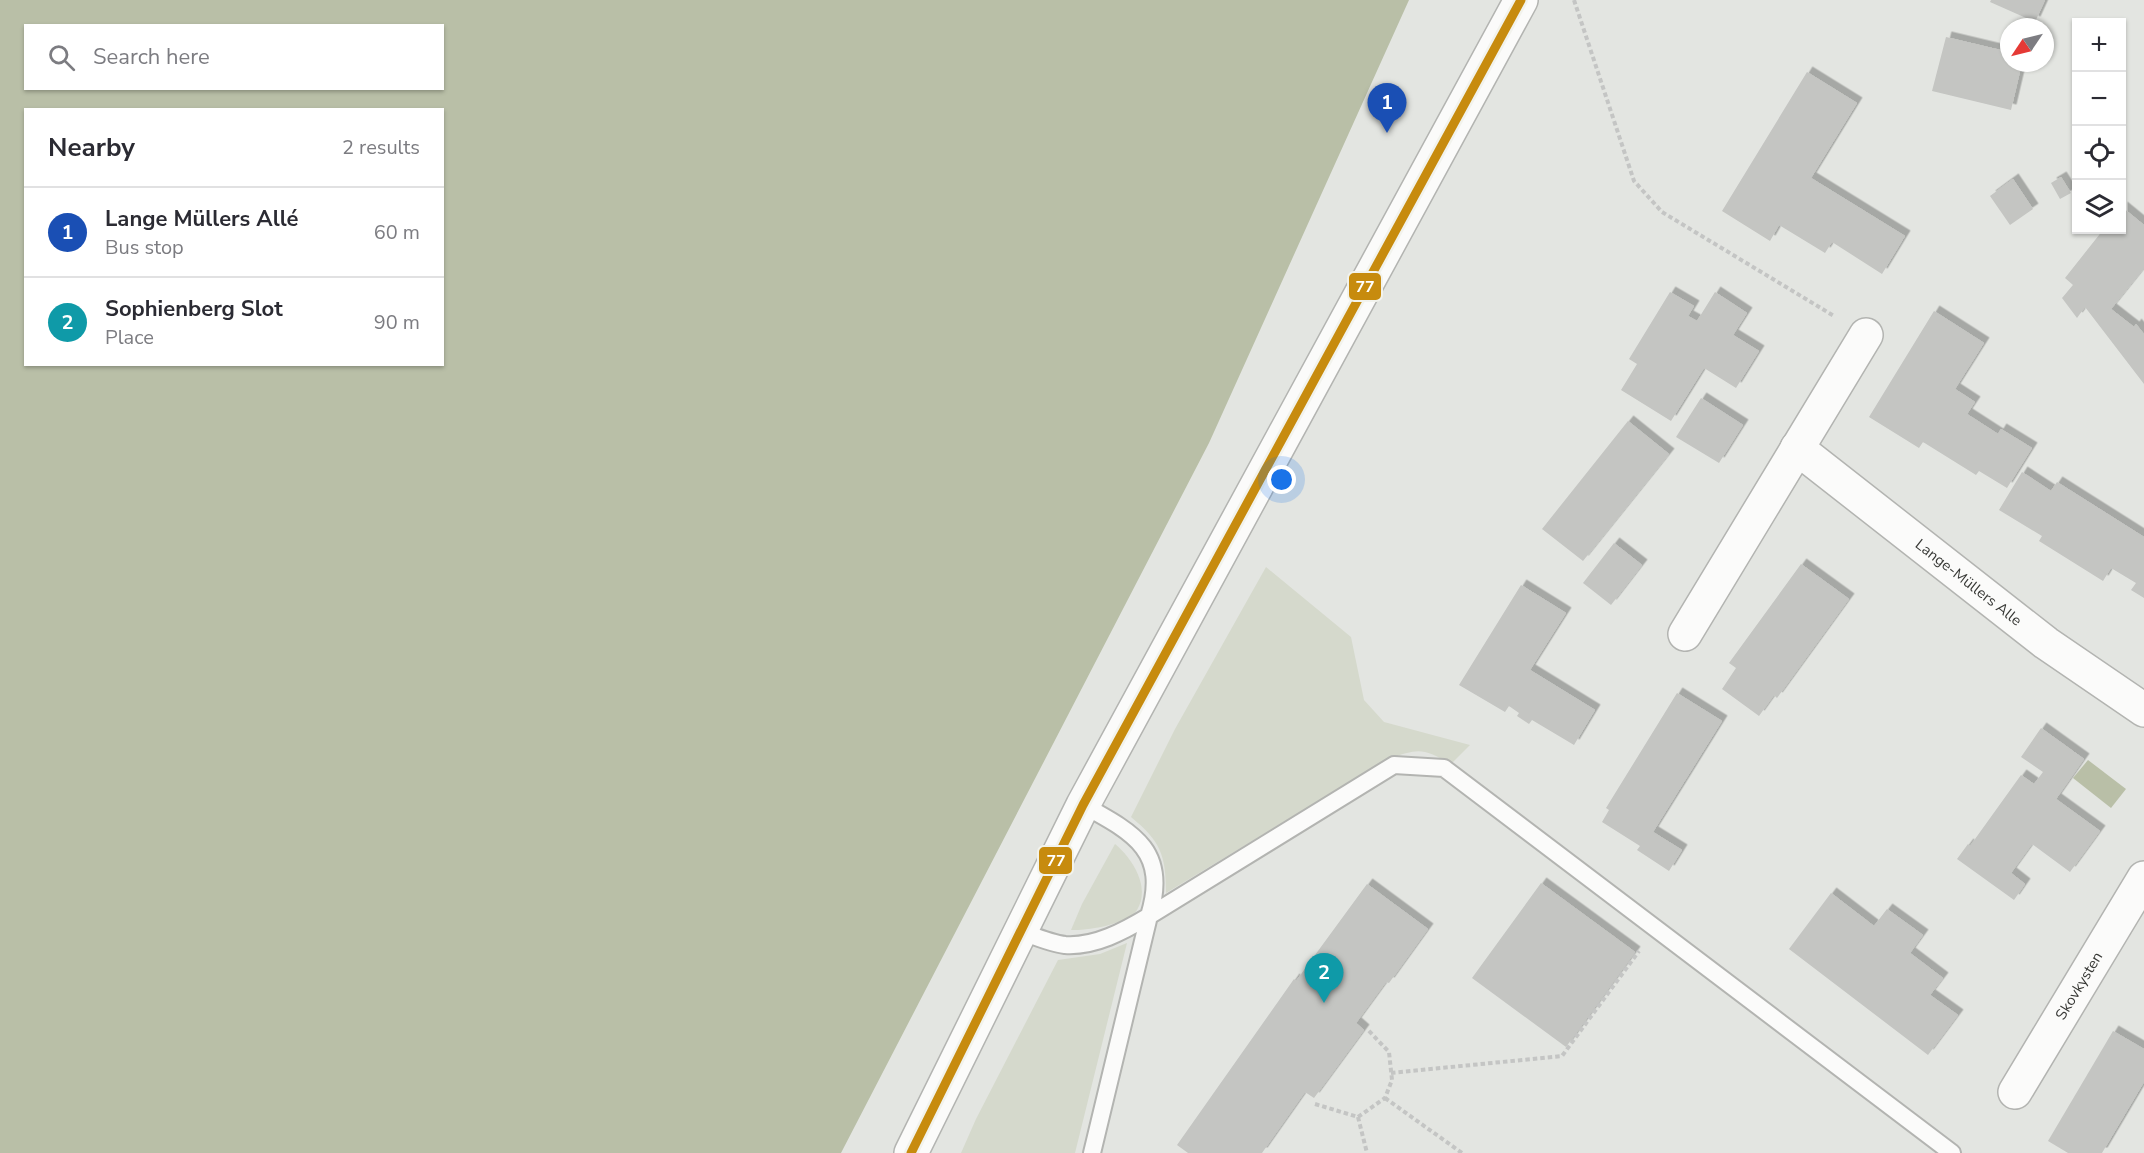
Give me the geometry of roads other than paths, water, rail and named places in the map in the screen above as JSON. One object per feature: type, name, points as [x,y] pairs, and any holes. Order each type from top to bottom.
[{"type":"main road","points":[[912,1153],[1083,805],[1521,0]]},
{"type":"main road","points":[[1685,634],[1866,335]]},
{"type":"main road","name":"Lange-Müllers Alle","points":[[1797,448],[2046,643],[2144,710]]},
{"type":"main road","name":"Skovkysten","points":[[2015,1092],[2144,878]]},
{"type":"lane","points":[[1020,931],[1063,945],[1075,945],[1126,930],[1394,765],[1444,768],[1952,1153]]},
{"type":"lane","points":[[1083,805],[1136,837],[1150,860],[1155,889],[1092,1153]]},
{"type":"place","name":"Lange Müllers Allé","points":[[1387,133]]},
{"type":"place","name":"Sophienberg Slot","points":[[1324,1003]]}]
